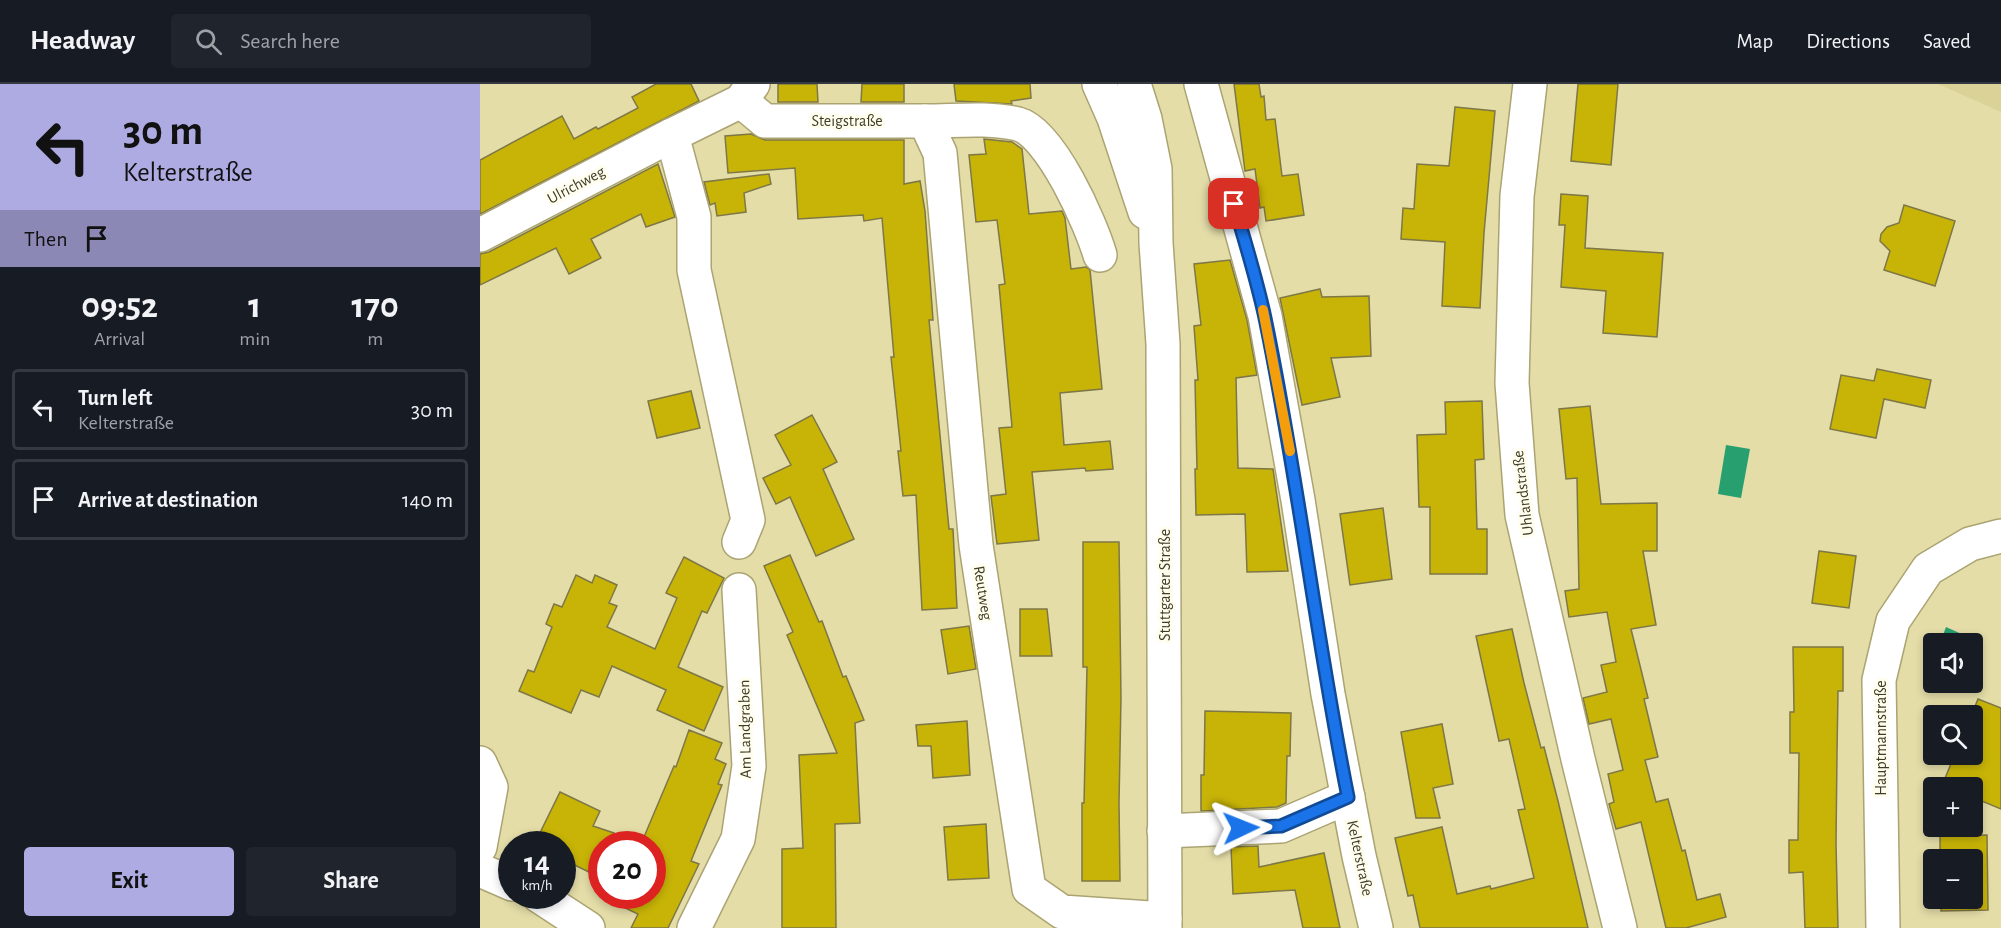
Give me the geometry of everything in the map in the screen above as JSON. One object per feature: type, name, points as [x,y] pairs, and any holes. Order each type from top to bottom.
[{"type":"street","name":"Stuttgarter Straße","points":[[1100,84],[1125,148],[1155,243]]},
{"type":"street","name":"Stuttgarter Straße","points":[[1134,84],[1145,119],[1155,169],[1155,243],[1163,344],[1165,923]]},
{"type":"street","name":"Kelterstraße","points":[[1201,84],[1265,316],[1298,500],[1328,694],[1359,856],[1376,928]]},
{"type":"street","name":"Uhlandstraße","points":[[1530,84],[1517,196],[1512,383],[1522,515],[1578,759],[1620,928]]},
{"type":"street","name":"Steigstraße","points":[[747,93],[765,121],[991,120],[1020,125],[1043,142],[1076,196],[1100,255]]},
{"type":"street","name":"Ulrichweg","points":[[480,235],[672,135],[747,93]]},
{"type":"street","name":"Reutweg","points":[[924,121],[940,153],[976,546],[1029,889],[1062,912],[1165,923]]},
{"type":"street","points":[[672,135],[694,217],[694,270],[748,520],[739,542]]},
{"type":"street","name":"Hauptmannstraße","points":[[1883,928],[1879,680],[1893,621],[1928,569],[1970,544],[2001,536]]},
{"type":"street","name":"Am Landgraben","points":[[694,928],[738,839],[749,766],[739,591]]},
{"type":"street","points":[[480,763],[491,787],[480,847]]},
{"type":"street","points":[[1164,831],[1281,826],[1348,797]]},
{"type":"street","points":[[480,870],[498,878]]},
{"type":"street","points":[[559,909],[588,928]]},
{"type":"shaded area","points":[[1938,84],[2001,84],[2001,112]]},
{"type":"shaded area","points":[[1726,445],[1750,449],[1741,498],[1718,494]]},
{"type":"shaded area","points":[[1946,627],[1960,633],[1944,633]]},
{"type":"building","points":[[656,84],[691,84],[699,101],[480,214],[480,160],[562,116],[574,139],[596,127],[598,129],[638,108],[632,97]]},
{"type":"building","points":[[778,84],[817,84],[818,102],[778,102]]},
{"type":"building","points":[[862,84],[904,84],[904,102],[861,102]]},
{"type":"building","points":[[954,84],[1030,84],[1031,98],[1011,101],[1012,104],[956,101]]},
{"type":"building","points":[[1234,84],[1259,84],[1261,97],[1264,96],[1266,120],[1275,119],[1282,176],[1298,174],[1304,215],[1266,221],[1264,207],[1260,208],[1255,169],[1245,171]]},
{"type":"building","points":[[1578,84],[1618,84],[1611,165],[1571,161]]},
{"type":"building","points":[[1455,107],[1495,111],[1480,308],[1442,306],[1445,242],[1401,239],[1403,208],[1414,209],[1417,164],[1449,166]]},
{"type":"building","points":[[751,134],[765,140],[904,140],[904,184],[920,181],[925,211],[933,320],[929,320],[949,529],[953,529],[957,608],[922,610],[916,495],[903,496],[898,451],[901,451],[891,357],[894,357],[882,218],[864,221],[863,215],[798,219],[795,168],[728,173],[725,136]]},
{"type":"building","points":[[984,139],[1012,142],[1022,149],[1029,214],[1062,211],[1065,218],[1071,269],[1086,267],[1090,270],[1102,389],[1060,393],[1064,445],[1110,441],[1113,469],[1086,471],[1085,468],[1032,472],[1039,540],[997,544],[991,496],[1006,494],[999,428],[1012,427],[999,285],[1005,284],[997,220],[976,222],[969,155],[986,154]]},
{"type":"building","points":[[658,164],[675,217],[646,227],[641,214],[591,239],[601,258],[569,274],[556,248],[480,285],[480,254],[489,252]]},
{"type":"building","points":[[769,174],[771,184],[744,193],[746,212],[717,216],[715,203],[710,205],[704,182]]},
{"type":"building","points":[[1561,194],[1588,196],[1585,248],[1663,253],[1657,337],[1603,333],[1606,291],[1561,287],[1565,225],[1559,225]]},
{"type":"building","points":[[1904,205],[1955,221],[1935,286],[1884,270],[1890,251],[1880,241],[1881,234],[1887,227],[1899,223]]},
{"type":"building","points":[[1230,260],[1247,320],[1257,375],[1236,378],[1238,468],[1273,469],[1288,571],[1247,572],[1245,514],[1196,515],[1195,380],[1198,380],[1194,326],[1201,325],[1194,264]]},
{"type":"building","points":[[1320,289],[1322,297],[1369,296],[1371,356],[1331,358],[1340,397],[1302,405],[1280,298]]},
{"type":"building","points":[[1877,369],[1931,380],[1925,408],[1884,399],[1876,438],[1830,429],[1841,375],[1874,381]]},
{"type":"building","points":[[691,391],[700,428],[657,438],[648,401]]},
{"type":"building","points":[[1482,401],[1484,459],[1475,460],[1477,529],[1487,529],[1487,574],[1430,574],[1430,507],[1419,507],[1417,435],[1446,434],[1445,402]]},
{"type":"building","points":[[1590,406],[1601,504],[1657,503],[1657,551],[1643,551],[1656,625],[1631,629],[1648,698],[1644,699],[1658,757],[1645,760],[1656,802],[1668,799],[1682,851],[1685,850],[1697,900],[1720,894],[1726,917],[1686,928],[1666,928],[1641,822],[1616,829],[1609,804],[1614,802],[1608,774],[1623,770],[1611,719],[1589,724],[1583,698],[1607,692],[1601,665],[1616,662],[1607,612],[1569,617],[1565,591],[1579,589],[1577,478],[1566,479],[1559,409]]},
{"type":"building","points":[[812,415],[837,462],[823,469],[854,539],[816,556],[790,497],[776,504],[763,478],[791,465],[775,435]]},
{"type":"building","points":[[1383,508],[1392,579],[1350,585],[1340,514]]},
{"type":"building","points":[[1083,542],[1119,542],[1120,881],[1082,881],[1082,803],[1084,803],[1087,667],[1083,667]]},
{"type":"building","points":[[1819,551],[1856,556],[1849,608],[1812,603]]},
{"type":"building","points":[[790,555],[819,622],[822,621],[843,677],[846,676],[864,720],[855,723],[860,823],[835,824],[836,928],[782,928],[782,849],[803,848],[799,755],[837,753],[787,635],[793,632],[764,566]]},
{"type":"building","points":[[684,557],[724,578],[707,613],[702,611],[678,667],[723,687],[704,731],[657,710],[666,690],[612,666],[599,697],[581,690],[571,713],[519,691],[528,670],[534,672],[552,627],[546,624],[554,604],[562,607],[576,575],[592,583],[595,575],[617,585],[609,603],[617,606],[607,627],[655,649],[677,598],[666,593]]},
{"type":"building","points":[[1020,609],[1047,609],[1052,656],[1020,656]]},
{"type":"building","points":[[969,626],[976,669],[948,674],[941,630]]},
{"type":"building","points":[[1512,629],[1541,748],[1544,747],[1558,801],[1588,928],[1420,928],[1413,895],[1408,896],[1395,838],[1442,827],[1457,894],[1490,886],[1491,889],[1534,878],[1518,810],[1525,809],[1509,739],[1499,741],[1476,636]]},
{"type":"building","points":[[1793,647],[1843,647],[1843,691],[1838,691],[1836,844],[1838,928],[1805,928],[1803,872],[1789,873],[1789,840],[1798,840],[1799,753],[1790,753],[1790,712],[1794,712]]},
{"type":"building","points":[[1978,699],[2001,708],[2001,809],[1983,802],[1983,777],[1946,777],[1950,765],[1983,765],[1983,705],[1976,705]]},
{"type":"building","points":[[1205,711],[1291,713],[1286,803],[1277,807],[1201,811]]},
{"type":"building","points":[[967,721],[970,775],[933,778],[931,746],[918,746],[916,725]]},
{"type":"building","points":[[1442,724],[1453,784],[1433,788],[1440,818],[1416,818],[1401,732]]},
{"type":"building","points":[[689,730],[722,743],[715,759],[726,764],[718,784],[722,785],[691,861],[699,864],[668,928],[631,928],[638,914],[627,909],[666,909],[666,831],[646,831],[674,766],[676,767]]},
{"type":"building","points":[[560,792],[600,811],[593,826],[608,831],[588,831],[588,872],[576,866],[576,831],[541,831]]},
{"type":"building","points":[[986,824],[989,878],[948,880],[944,827]]},
{"type":"building","points":[[1987,835],[1988,910],[1941,911],[1941,909],[1983,909],[1983,849],[1940,849],[1940,837],[1983,837]]},
{"type":"building","points":[[1258,846],[1259,867],[1324,853],[1340,928],[1303,928],[1295,890],[1233,894],[1231,847]]},
{"type":"slow traffic","points":[[1263,310],[1290,451]]},
{"type":"route","points":[[1234,204],[1265,316],[1298,500],[1328,694],[1348,797],[1281,826],[1241,828]]}]
